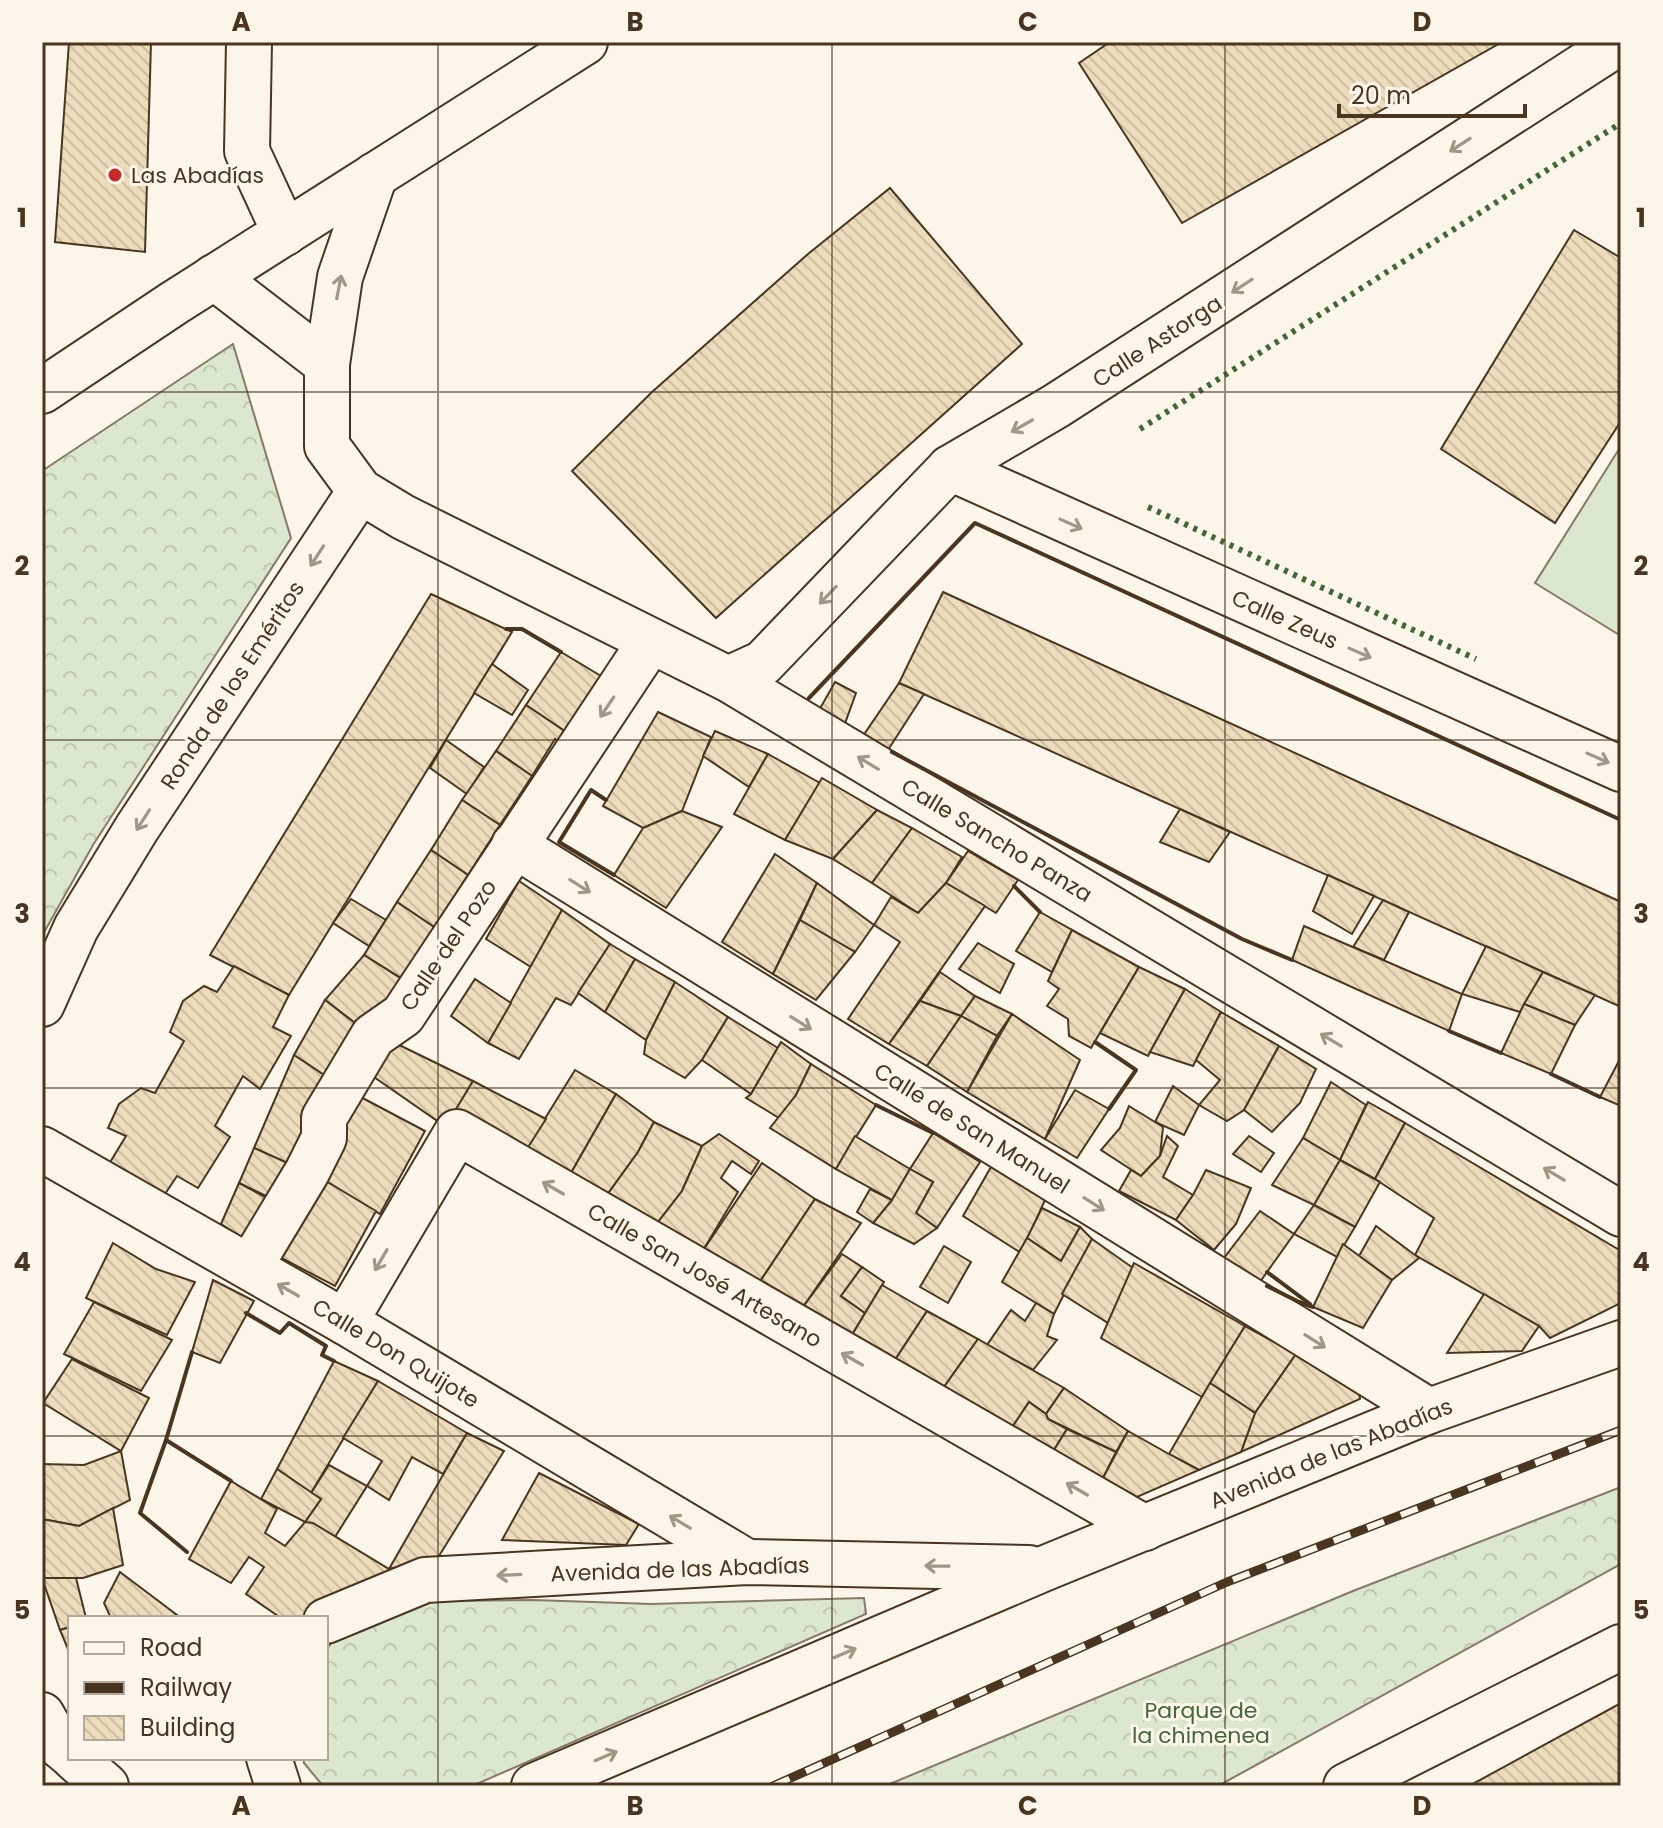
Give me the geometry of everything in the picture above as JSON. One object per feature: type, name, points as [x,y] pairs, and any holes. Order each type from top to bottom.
[{"type":"street","points":[[249,42],[247,151],[285,233]]},
{"type":"street","points":[[42,391],[214,277],[585,42]]},
{"type":"street","name":"Calle Astorga","points":[[728,679],[763,663],[950,468],[1056,406],[1620,42]]},
{"type":"street","points":[[360,491],[327,446],[327,364],[340,277],[375,175]]},
{"type":"street","points":[[214,277],[327,364]]},
{"type":"street","name":"Calle Zeus","points":[[950,468],[1621,769]]},
{"type":"street","name":"Calle Sancho Panza","points":[[360,491],[403,517],[728,679],[1621,1214]]},
{"type":"street","name":"Ronda de los Eméritos","points":[[42,1004],[76,928],[137,828],[360,491]]},
{"type":"street","name":"Calle del Pozo","points":[[260,1250],[307,1172],[324,1138],[324,1118],[373,1036],[403,1015],[650,642]]},
{"type":"street","name":"Calle de San Manuel","points":[[514,845],[1429,1411]]},
{"type":"street","name":"Calle San José Artesano","points":[[345,1322],[457,1132],[1145,1528]]},
{"type":"street","name":"Calle Don Quijote","points":[[42,1149],[345,1322],[747,1562]]},
{"type":"street","name":"Avenida de las Abadías","points":[[534,1786],[1043,1569],[1429,1411],[1621,1343]]},
{"type":"street","name":"Avenida de las Abadías","points":[[328,1620],[425,1580],[747,1562],[1043,1569]]},
{"type":"street","points":[[1346,1786],[1621,1647]]},
{"type":"street","points":[[42,1715],[59,1745],[68,1753]]},
{"type":"street","points":[[77,1760],[106,1786]]},
{"type":"street","points":[[270,1760],[278,1786]]},
{"type":"green space","points":[[233,344],[291,538],[93,845],[42,936],[42,471]]},
{"type":"green space","points":[[1621,446],[1621,636],[1535,583]]},
{"type":"green space","name":"Parque de la chimenea","points":[[1621,1487],[1621,1564],[1218,1786],[885,1786],[1353,1591]]},
{"type":"green space","points":[[864,1598],[866,1614],[472,1786],[323,1786],[304,1763],[303,1760],[328,1760],[328,1647],[341,1631],[436,1601],[651,1604]]},
{"type":"building","points":[[69,42],[151,42],[145,252],[55,242]]},
{"type":"building","points":[[1110,42],[1502,42],[1182,223],[1079,63]]},
{"type":"building","points":[[890,188],[1022,344],[716,618],[572,471],[652,392],[808,254]]},
{"type":"building","points":[[1574,230],[1621,258],[1621,421],[1555,523],[1441,449]]},
{"type":"building","points":[[943,592],[1621,902],[1621,1007],[899,683]]},
{"type":"building","points":[[431,594],[512,632],[289,995],[210,955]]},
{"type":"building","points":[[561,652],[606,679],[569,734],[526,705]]},
{"type":"building","points":[[492,664],[528,690],[512,715],[474,693]]},
{"type":"building","points":[[835,682],[856,693],[844,726],[818,712]]},
{"type":"building","points":[[899,683],[924,694],[888,750],[863,736]]},
{"type":"building","points":[[526,705],[569,734],[563,745],[555,739],[532,776],[496,751]]},
{"type":"building","points":[[658,712],[711,737],[682,811],[643,828],[603,806]]},
{"type":"building","points":[[715,731],[768,754],[749,787],[703,756]]},
{"type":"building","points":[[446,740],[484,767],[467,794],[430,768]]},
{"type":"building","points":[[496,751],[532,776],[500,825],[462,800]]},
{"type":"building","points":[[768,754],[820,783],[785,840],[734,814]]},
{"type":"building","points":[[822,778],[877,810],[833,859],[785,840]]},
{"type":"building","points":[[462,800],[500,825],[468,875],[431,850]]},
{"type":"building","points":[[1180,809],[1230,832],[1209,862],[1160,842]]},
{"type":"building","points":[[877,810],[912,828],[872,883],[833,859]]},
{"type":"building","points":[[682,811],[722,827],[666,908],[614,875],[643,828]]},
{"type":"building","points":[[912,828],[962,857],[946,883],[918,913],[872,883]]},
{"type":"building","points":[[431,850],[468,875],[434,927],[397,902]]},
{"type":"building","points":[[968,851],[1018,880],[996,913],[946,883]]},
{"type":"building","points":[[775,854],[817,883],[773,974],[722,942]]},
{"type":"building","points":[[1328,875],[1374,896],[1352,934],[1313,911]]},
{"type":"building","points":[[519,881],[562,910],[531,967],[486,939]]},
{"type":"building","points":[[817,883],[874,925],[855,952],[800,920]]},
{"type":"building","points":[[946,883],[985,906],[889,1044],[848,1019],[900,942],[874,925],[891,897],[918,913]]},
{"type":"building","points":[[351,899],[386,920],[369,946],[333,923]]},
{"type":"building","points":[[1383,900],[1409,912],[1384,960],[1353,947]]},
{"type":"building","points":[[397,902],[434,927],[401,978],[364,955]]},
{"type":"building","points":[[562,910],[610,944],[571,1005],[556,998],[519,1059],[488,1043]]},
{"type":"building","points":[[1040,912],[1072,930],[1052,972],[1016,951]]},
{"type":"building","points":[[800,920],[855,952],[816,1000],[773,974]]},
{"type":"building","points":[[1304,926],[1462,994],[1449,1031],[1292,960]]},
{"type":"building","points":[[1072,930],[1139,967],[1091,1048],[1069,1036],[1068,1019],[1047,1006],[1059,989],[1048,981]]},
{"type":"building","points":[[978,943],[1014,964],[1000,993],[959,969]]},
{"type":"building","points":[[610,944],[635,959],[605,1012],[578,993]]},
{"type":"building","points":[[1486,946],[1543,972],[1520,1012],[1462,994]]},
{"type":"building","points":[[364,955],[408,983],[368,1033],[325,1000]]},
{"type":"building","points":[[635,959],[675,982],[646,1040],[605,1012]]},
{"type":"building","points":[[234,966],[289,995],[273,1027],[291,1036],[260,1089],[243,1076],[215,1126],[230,1137],[198,1188],[177,1176],[161,1200],[106,1169],[126,1136],[108,1128],[119,1104],[141,1088],[155,1093],[184,1041],[170,1032],[183,1001],[204,986],[217,992]]},
{"type":"building","points":[[1139,967],[1185,989],[1148,1056],[1100,1033]]},
{"type":"building","points":[[940,972],[975,996],[961,1016],[920,1001]]},
{"type":"building","points":[[1543,972],[1595,995],[1575,1025],[1524,1004]]},
{"type":"building","points":[[475,979],[511,1003],[488,1043],[451,1016]]},
{"type":"building","points":[[675,982],[728,1017],[702,1060],[685,1078],[644,1054],[646,1040]]},
{"type":"building","points":[[1185,989],[1221,1012],[1193,1066],[1150,1052]]},
{"type":"building","points":[[975,996],[1012,1014],[997,1036],[961,1016]]},
{"type":"building","points":[[325,1000],[368,1033],[327,1077],[294,1055]]},
{"type":"building","points":[[920,1001],[961,1016],[927,1066],[889,1044]]},
{"type":"building","points":[[1524,1004],[1575,1025],[1551,1074],[1501,1053]]},
{"type":"building","points":[[1221,1012],[1279,1046],[1244,1110],[1227,1121],[1199,1105],[1220,1080],[1196,1060]]},
{"type":"building","points":[[1012,1014],[1080,1060],[1045,1139],[967,1092]]},
{"type":"building","points":[[961,1016],[997,1036],[967,1092],[927,1066]]},
{"type":"building","points":[[728,1017],[778,1048],[751,1094],[702,1060]]},
{"type":"building","points":[[391,1041],[473,1081],[448,1123],[436,1120],[371,1075]]},
{"type":"building","points":[[781,1042],[811,1064],[796,1095],[779,1118],[746,1098]]},
{"type":"building","points":[[1279,1046],[1316,1069],[1300,1103],[1272,1132],[1244,1110]]},
{"type":"building","points":[[294,1055],[327,1077],[302,1127],[318,1137],[307,1172],[254,1148]]},
{"type":"building","points":[[1621,1057],[1621,1106],[1600,1097]]},
{"type":"building","points":[[811,1064],[876,1105],[836,1169],[770,1128],[796,1095]]},
{"type":"building","points":[[575,1070],[616,1094],[567,1180],[523,1154]]},
{"type":"building","points":[[473,1081],[546,1119],[525,1152],[453,1114]]},
{"type":"building","points":[[1331,1082],[1366,1105],[1340,1160],[1303,1138]]},
{"type":"building","points":[[1173,1086],[1199,1105],[1184,1135],[1155,1122]]},
{"type":"building","points":[[1075,1090],[1109,1109],[1077,1158],[1045,1139]]},
{"type":"building","points":[[355,1094],[425,1131],[380,1214],[314,1174]]},
{"type":"building","points":[[616,1094],[654,1122],[638,1152],[607,1195],[571,1173]]},
{"type":"building","points":[[1368,1102],[1405,1123],[1375,1179],[1340,1160]]},
{"type":"building","points":[[1129,1106],[1163,1127],[1160,1156],[1141,1176],[1101,1150],[1120,1128]]},
{"type":"building","points":[[654,1122],[702,1146],[682,1191],[655,1226],[607,1195],[638,1152]]},
{"type":"building","points":[[1405,1123],[1621,1251],[1621,1303],[1550,1338],[1539,1326],[1415,1255],[1434,1218],[1375,1179]]},
{"type":"building","points":[[933,1133],[980,1162],[937,1228],[916,1213],[933,1182],[910,1169]]},
{"type":"building","points":[[719,1134],[759,1161],[751,1174],[732,1161],[721,1178],[738,1192],[702,1252],[655,1226],[682,1191],[702,1146]]},
{"type":"building","points":[[855,1136],[910,1169],[892,1200],[836,1169]]},
{"type":"building","points":[[1167,1136],[1178,1146],[1163,1177],[1193,1195],[1176,1220],[1119,1191],[1131,1170],[1141,1176],[1160,1156]]},
{"type":"building","points":[[1249,1136],[1274,1153],[1261,1172],[1233,1154]]},
{"type":"building","points":[[1303,1138],[1340,1160],[1314,1205],[1272,1185]]},
{"type":"building","points":[[254,1148],[303,1170],[287,1206],[239,1183]]},
{"type":"building","points":[[1340,1160],[1380,1182],[1355,1227],[1314,1205]]},
{"type":"building","points":[[762,1163],[815,1199],[759,1283],[702,1252]]},
{"type":"building","points":[[991,1167],[1045,1200],[1021,1253],[963,1216]]},
{"type":"building","points":[[910,1169],[933,1182],[916,1213],[937,1228],[914,1244],[873,1223],[892,1200]]},
{"type":"building","points":[[1206,1170],[1251,1188],[1236,1224],[1214,1250],[1176,1220]]},
{"type":"building","points":[[314,1174],[376,1211],[335,1286],[270,1252]]},
{"type":"building","points":[[239,1183],[282,1206],[260,1250],[221,1224]]},
{"type":"building","points":[[870,1189],[892,1200],[873,1223],[857,1212]]},
{"type":"building","points":[[815,1199],[861,1223],[803,1307],[759,1283]]},
{"type":"building","points":[[1314,1205],[1355,1227],[1337,1257],[1294,1234]]},
{"type":"building","points":[[1042,1208],[1080,1227],[1061,1261],[1027,1238]]},
{"type":"building","points":[[1260,1211],[1294,1234],[1260,1282],[1224,1258]]},
{"type":"building","points":[[1376,1226],[1419,1258],[1392,1280],[1359,1256]]},
{"type":"building","points":[[1080,1227],[1092,1239],[1054,1314],[1002,1282],[1027,1238],[1061,1261]]},
{"type":"building","points":[[1092,1239],[1133,1268],[1108,1323],[1062,1294]]},
{"type":"building","points":[[113,1243],[156,1269],[195,1282],[167,1335],[86,1298]]},
{"type":"building","points":[[1343,1244],[1392,1280],[1363,1328],[1313,1307]]},
{"type":"building","points":[[944,1246],[971,1262],[948,1303],[920,1287]]},
{"type":"building","points":[[842,1254],[862,1267],[841,1296],[865,1313],[852,1335],[803,1307]]},
{"type":"building","points":[[1134,1263],[1245,1326],[1202,1397],[1101,1338]]},
{"type":"building","points":[[862,1267],[884,1282],[865,1313],[841,1296]]},
{"type":"building","points":[[213,1280],[254,1301],[220,1363],[192,1352]]},
{"type":"building","points":[[882,1285],[927,1311],[895,1360],[852,1335]]},
{"type":"building","points":[[1484,1294],[1539,1326],[1522,1351],[1447,1353]]},
{"type":"building","points":[[94,1302],[172,1340],[141,1391],[64,1354]]},
{"type":"building","points":[[1036,1303],[1054,1314],[1047,1336],[1057,1340],[1033,1370],[987,1345],[1011,1310],[1025,1321]]},
{"type":"building","points":[[927,1311],[978,1339],[944,1387],[895,1360]]},
{"type":"building","points":[[1245,1326],[1296,1354],[1255,1413],[1210,1383]]},
{"type":"building","points":[[978,1339],[1064,1388],[1046,1414],[1029,1402],[1013,1426],[944,1387]]},
{"type":"building","points":[[1296,1354],[1359,1392],[1360,1399],[1241,1452],[1255,1413]]},
{"type":"building","points":[[72,1359],[149,1398],[121,1451],[43,1403]]},
{"type":"building","points":[[334,1361],[378,1381],[311,1493],[277,1469]]},
{"type":"building","points":[[378,1381],[467,1433],[443,1474],[412,1457],[389,1500],[367,1486],[382,1461],[343,1438]]},
{"type":"building","points":[[1210,1383],[1255,1413],[1241,1452],[1199,1470],[1169,1454]]},
{"type":"building","points":[[1064,1388],[1128,1431],[1116,1452],[1048,1419],[1046,1414]]},
{"type":"building","points":[[1029,1402],[1048,1419],[1067,1429],[1054,1450],[1013,1426]]},
{"type":"building","points":[[1067,1429],[1116,1452],[1103,1478],[1054,1450]]},
{"type":"building","points":[[1128,1431],[1199,1470],[1137,1497],[1103,1478]]},
{"type":"building","points":[[467,1433],[504,1451],[439,1556],[389,1569]]},
{"type":"building","points":[[121,1451],[130,1500],[79,1526],[42,1519],[42,1464],[84,1465]]},
{"type":"building","points":[[329,1465],[367,1486],[335,1537],[305,1522],[321,1499],[311,1493]]},
{"type":"building","points":[[277,1469],[321,1499],[305,1522],[261,1499]]},
{"type":"building","points":[[539,1473],[639,1524],[626,1545],[502,1540]]},
{"type":"building","points":[[231,1481],[277,1509],[265,1533],[285,1546],[305,1522],[313,1523],[402,1577],[322,1616],[278,1616],[246,1594],[264,1567],[249,1557],[231,1583],[189,1559]]},
{"type":"building","points":[[113,1508],[123,1565],[83,1578],[42,1578],[42,1519],[79,1526]]},
{"type":"building","points":[[120,1572],[178,1616],[110,1616],[104,1603]]},
{"type":"building","points":[[42,1578],[76,1578],[86,1616],[68,1616],[68,1628],[60,1630]]},
{"type":"building","points":[[68,1628],[68,1649],[60,1630]]},
{"type":"building","points":[[1621,1703],[1621,1786],[1469,1786]]},
{"type":"railway","points":[[773,1786],[1227,1582],[1621,1430]]},
{"type":"hedge","points":[[1140,429],[1621,123]]},
{"type":"hedge","points":[[1148,507],[1476,659]]},
{"type":"wall","points":[[809,698],[975,523],[1621,820]]},
{"type":"wall","points":[[506,629],[522,629],[561,652]]},
{"type":"wall","points":[[892,752],[1242,939],[1292,960]]},
{"type":"wall","points":[[606,800],[591,790],[559,842],[614,875]]},
{"type":"wall","points":[[1014,886],[1040,912]]},
{"type":"wall","points":[[1449,1031],[1501,1053]]},
{"type":"wall","points":[[1095,1042],[1136,1070],[1109,1109]]},
{"type":"wall","points":[[1551,1074],[1600,1097]]},
{"type":"wall","points":[[876,1105],[933,1133]]},
{"type":"wall","points":[[1267,1272],[1310,1304]]},
{"type":"wall","points":[[1267,1286],[1313,1307]]},
{"type":"wall","points":[[246,1313],[280,1333],[289,1323],[326,1346],[322,1355],[334,1361]]},
{"type":"wall","points":[[166,1440],[192,1352]]},
{"type":"wall","points":[[187,1552],[140,1513],[166,1440],[231,1481]]},
{"type":"place","name":"Las Abadías","points":[[115,175]]}]
